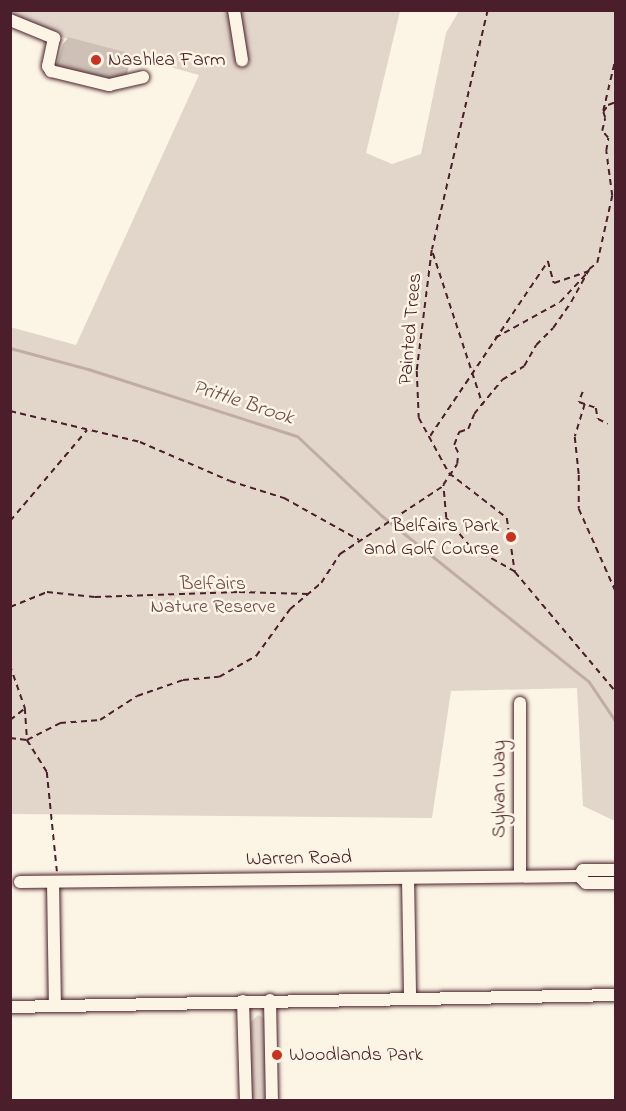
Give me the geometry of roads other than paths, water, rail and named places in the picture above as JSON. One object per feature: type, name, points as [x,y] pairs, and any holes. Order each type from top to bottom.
[{"type":"street","points":[[234,10],[242,60]]},
{"type":"street","points":[[10,20],[54,38],[48,66],[51,71],[109,85],[143,77]]},
{"type":"street","name":"Sylvan Way","points":[[520,703],[520,876]]},
{"type":"street","name":"Warren Road","points":[[579,876],[583,870],[615,870]]},
{"type":"street","name":"Warren Road","points":[[20,882],[579,876],[586,883],[615,883]]},
{"type":"street","points":[[408,878],[410,997]]},
{"type":"street","points":[[55,882],[55,1006]]},
{"type":"street","points":[[10,1007],[410,997],[615,995]]},
{"type":"street","points":[[270,1000],[272,1101]]},
{"type":"street","points":[[243,1001],[246,1101]]},
{"type":"waterway","name":"Prittle Brook","points":[[10,348],[88,369],[297,436],[382,516],[589,682],[616,722]]},
{"type":"place","name":"Nashlea Farm","points":[[96,60]]},
{"type":"place","name":"Belfairs Park and Golf Course","points":[[511,537]]},
{"type":"place","name":"Woodlands Park","points":[[277,1055]]},
{"type":"park label","name":"Belfairs Nature Reserve","points":[[213,596]]}]
